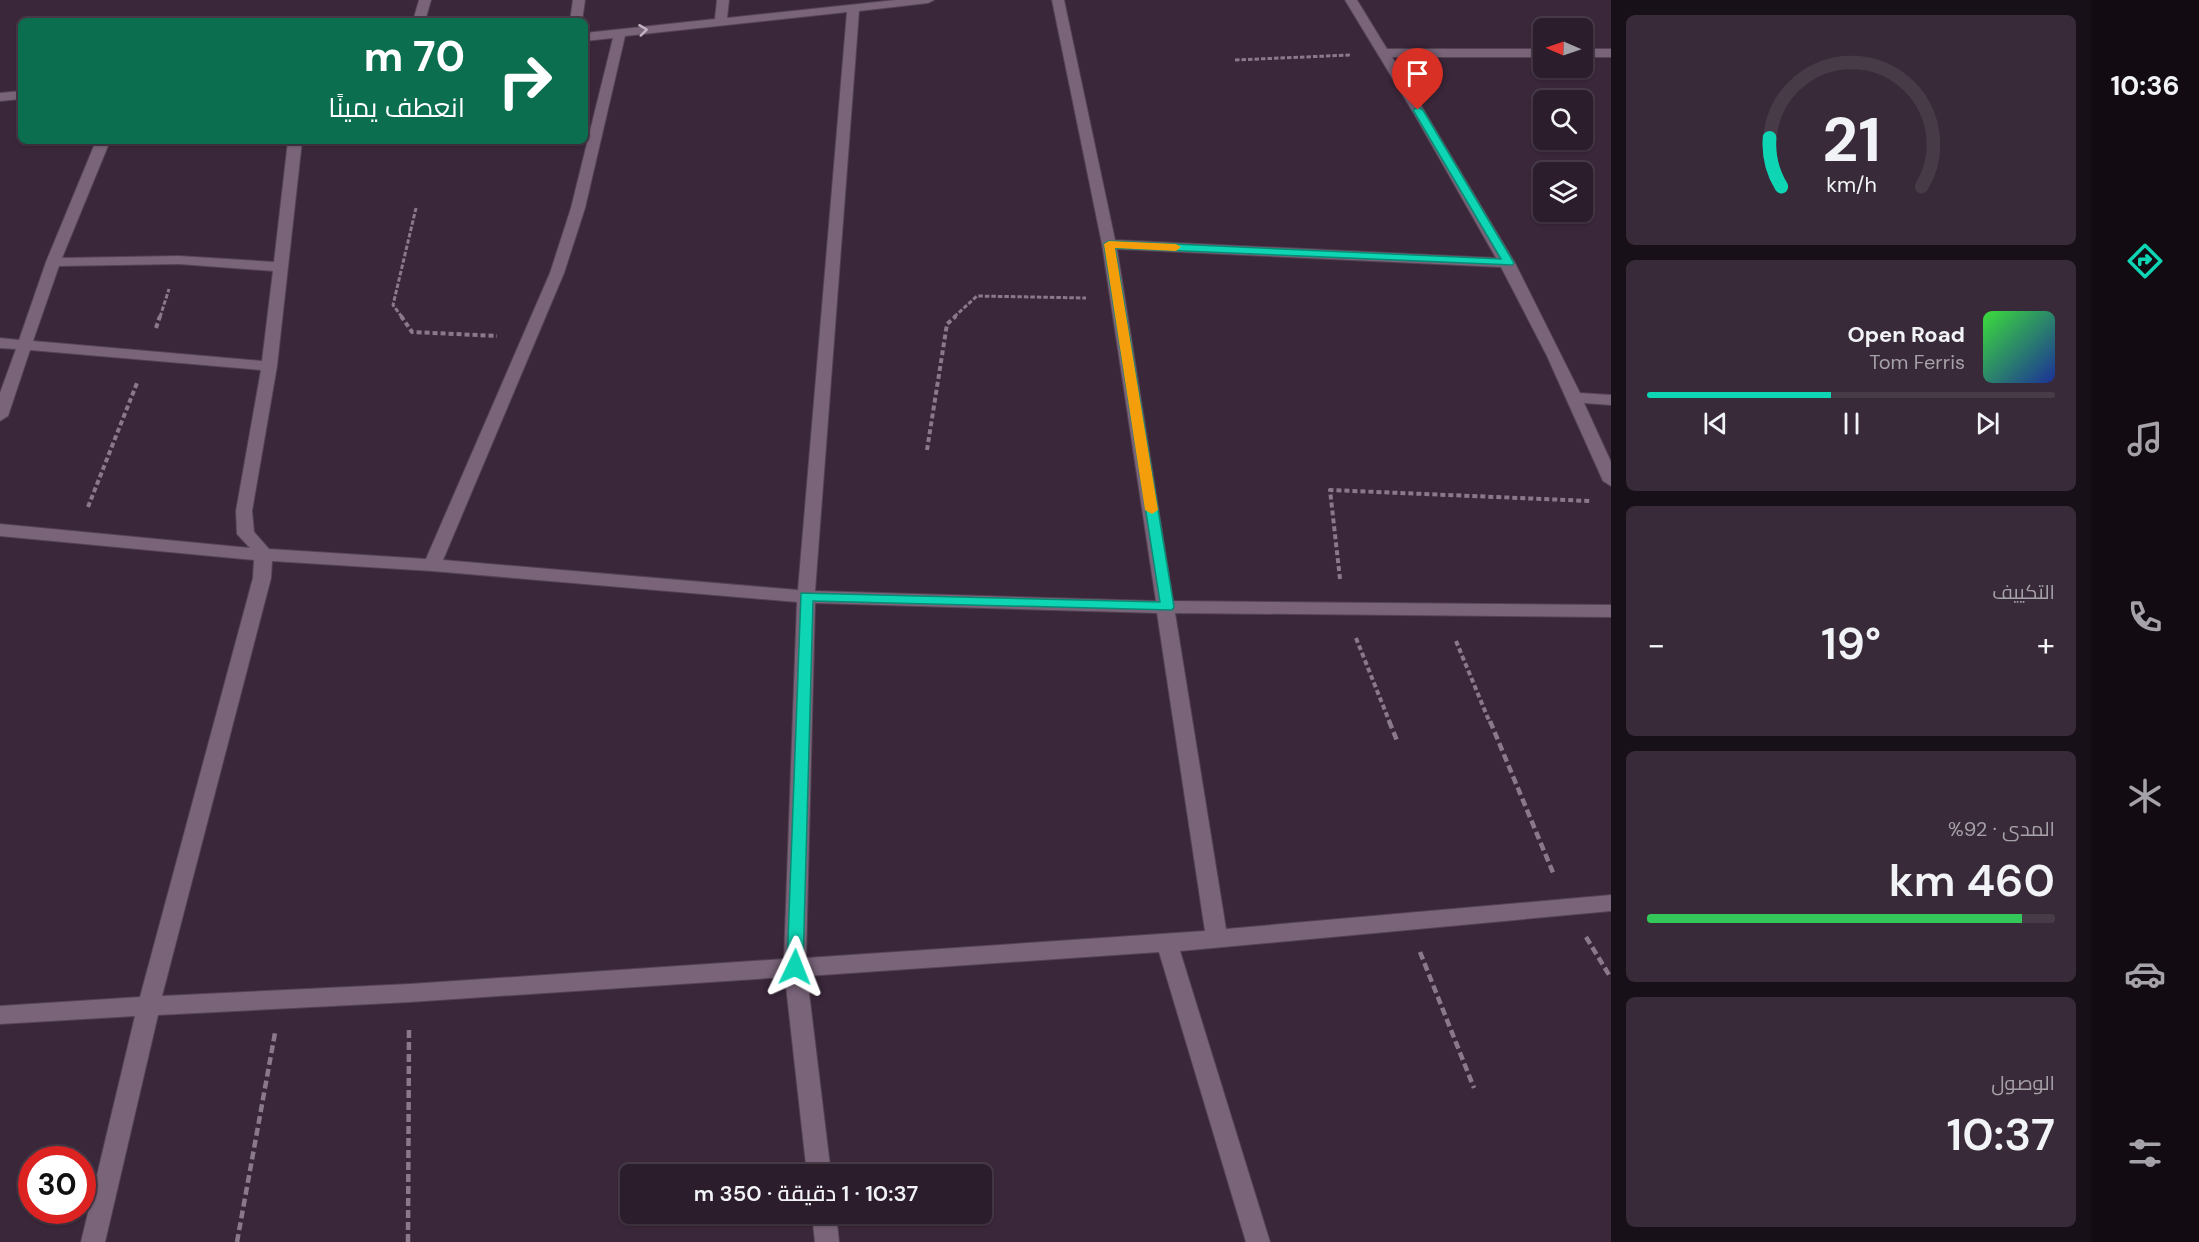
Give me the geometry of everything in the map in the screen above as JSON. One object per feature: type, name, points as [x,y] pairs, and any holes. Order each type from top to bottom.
[{"type":"street","points":[[420,18],[425,0]]},
{"type":"street","points":[[576,18],[579,0]]},
{"type":"street","points":[[721,21],[723,0]]},
{"type":"street","points":[[588,37],[928,0]]},
{"type":"street","points":[[1058,0],[1109,244],[1217,938]]},
{"type":"street","points":[[1351,0],[1508,263],[1577,398],[1611,481]]},
{"type":"street","points":[[818,1164],[795,967],[806,597],[853,8]]},
{"type":"street","points":[[432,565],[532,338],[557,273],[578,208],[620,33]]},
{"type":"street","points":[[1384,53],[1533,53]]},
{"type":"street","points":[[1593,53],[1611,53]]},
{"type":"street","points":[[0,97],[18,95]]},
{"type":"street","points":[[0,416],[22,345],[53,262],[102,144]]},
{"type":"street","points":[[93,1242],[149,1005],[255,610],[264,555],[246,534],[243,526],[269,366],[295,144]]},
{"type":"street","points":[[1109,244],[1508,263]]},
{"type":"street","points":[[53,262],[179,260],[282,267]]},
{"type":"street","points":[[0,343],[269,366]]},
{"type":"street","points":[[1577,398],[1611,400]]},
{"type":"street","points":[[0,530],[264,555],[432,565],[806,597],[1167,607],[1611,611]]},
{"type":"street","points":[[0,1015],[149,1005],[410,993],[1167,943],[1611,903]]},
{"type":"street","points":[[1167,943],[1258,1242]]},
{"type":"street","points":[[825,1224],[827,1242]]},
{"type":"path","points":[[1235,60],[1384,53]]},
{"type":"path","points":[[416,208],[393,305],[412,332],[532,338]]},
{"type":"path","points":[[76,538],[147,355],[179,260]]},
{"type":"path","points":[[927,450],[947,324],[977,296],[1118,298]]},
{"type":"path","points":[[1398,743],[1344,608],[1330,490],[1599,502]]},
{"type":"path","points":[[1443,610],[1568,908],[1611,978]]},
{"type":"path","points":[[1407,921],[1474,1088]]},
{"type":"path","points":[[408,1242],[410,993]]},
{"type":"path","points":[[237,1242],[281,998]]},
{"type":"slow traffic","points":[[1152,510],[1109,244],[1176,247]]},
{"type":"route","points":[[795,967],[806,597],[1167,607],[1109,244],[1508,263],[1418,110]]}]
